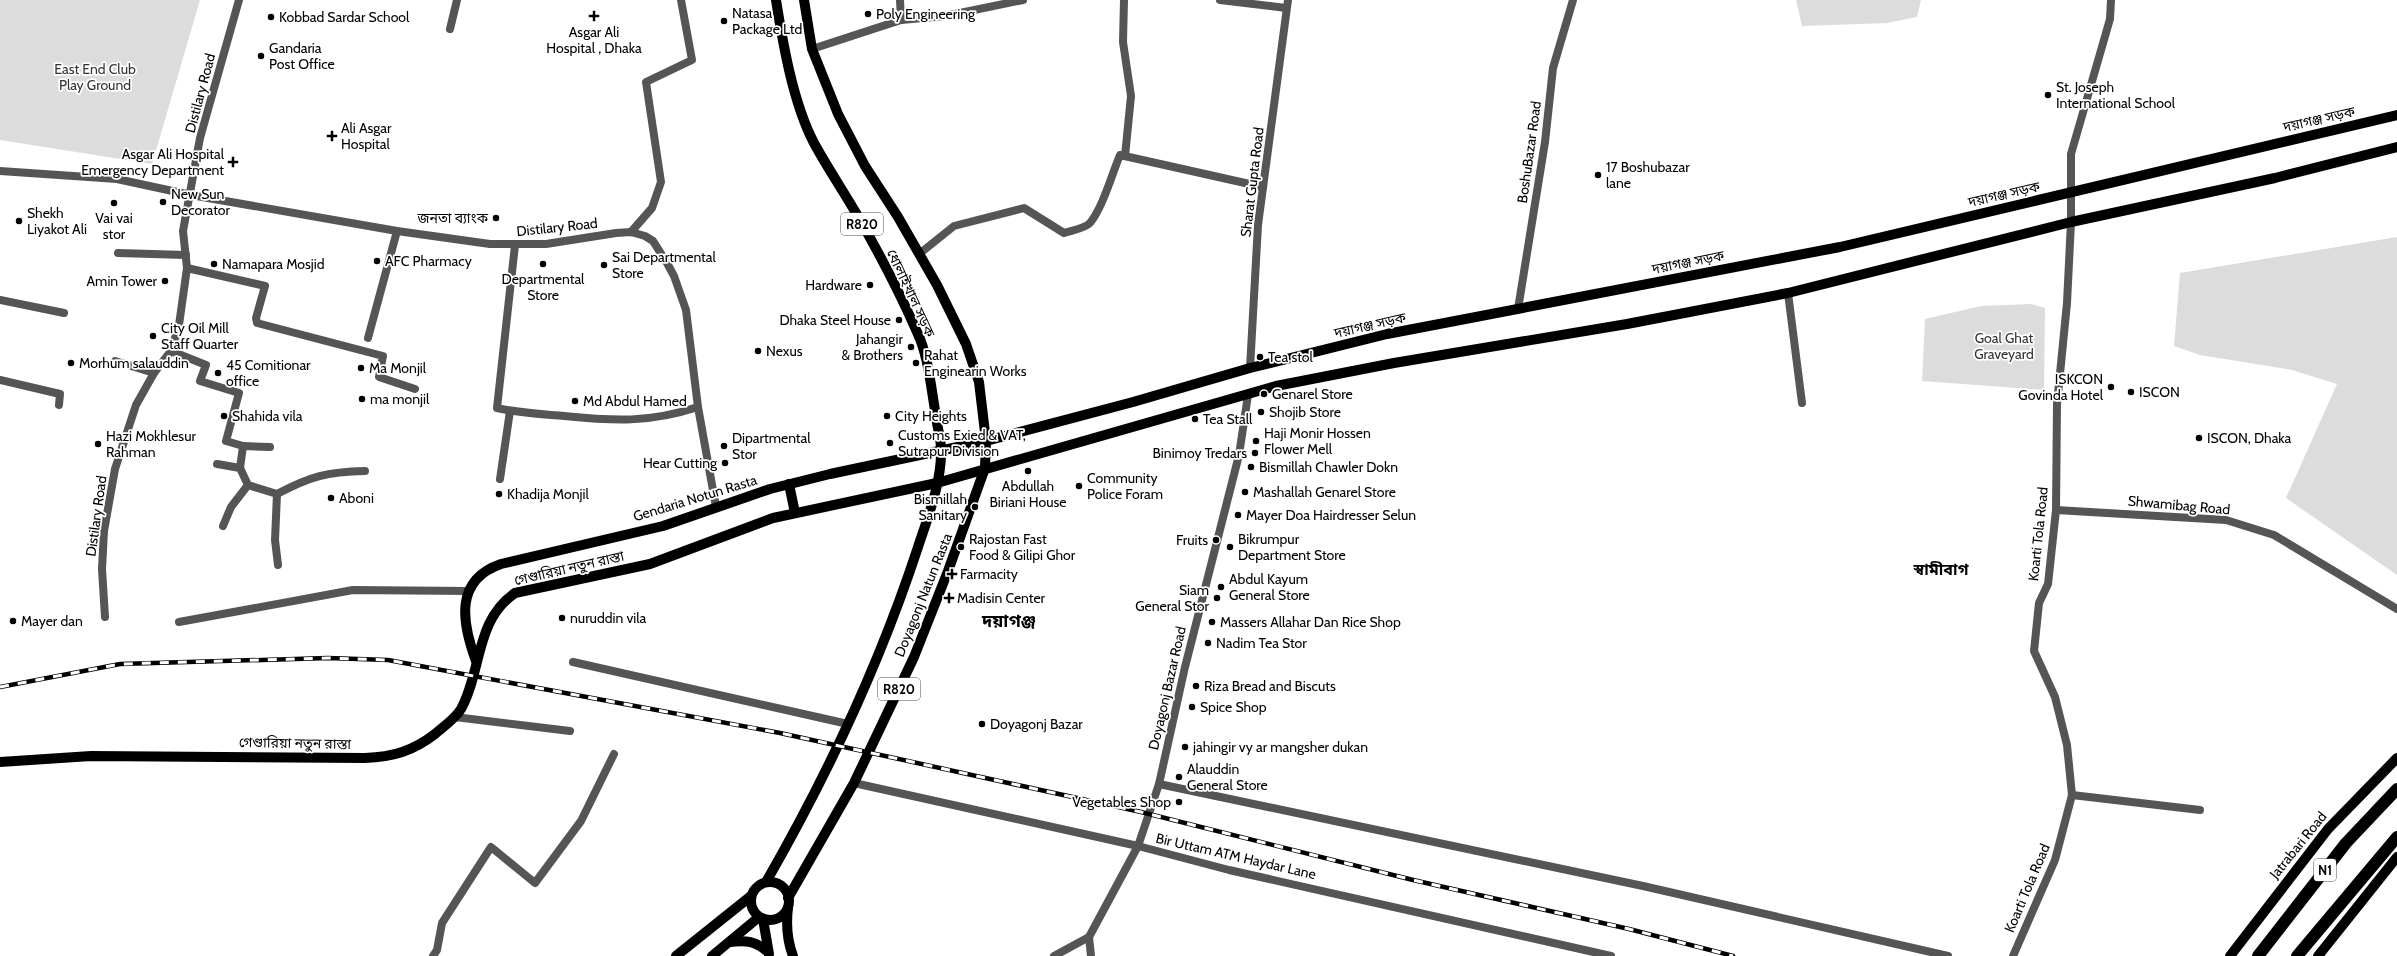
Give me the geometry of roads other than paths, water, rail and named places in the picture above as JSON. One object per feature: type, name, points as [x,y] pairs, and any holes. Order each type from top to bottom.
[{"type":"highway","name":"N1","points":[[2258,956],[2346,843],[2397,789]]},
{"type":"highway","name":"N1","points":[[2296,956],[2397,836]]},
{"type":"main road","name":"ধোলাইখাল সড়ক","points":[[776,0],[782,41],[800,106],[813,142],[858,216],[903,301],[919,336],[930,378],[941,450]]},
{"type":"main road","name":"ধোলাইখাল সড়ক","points":[[804,0],[812,49],[838,114],[861,160],[919,254],[966,344],[979,382],[986,441]]},
{"type":"main road","name":"দয়াগঞ্জ সড়ক","points":[[941,450],[986,441],[1250,368],[1387,334],[1840,247],[2397,115]]},
{"type":"main road","points":[[985,468],[1276,386],[1386,365],[1627,324],[1788,292],[2071,222],[2275,178],[2397,147]]},
{"type":"main road","name":"R820","points":[[985,468],[986,441]]},
{"type":"main road","name":"Doyagonj Natun Rasta","points":[[766,882],[814,794],[848,724],[908,578],[937,483],[941,450]]},
{"type":"main road","name":"Gendaria Notun Rasta","points":[[468,591],[484,572],[501,564],[663,526],[716,506],[790,484],[941,450]]},
{"type":"main road","name":"Doyagonj Natun Rasta","points":[[793,956],[789,945],[787,926],[788,902],[854,783],[914,657],[948,572],[985,468]]},
{"type":"main road","name":"গেণ্ডারিয়া নতুন রাস্তা","points":[[0,762],[91,756],[384,757],[402,754],[417,746],[455,717],[467,697],[476,661],[495,611],[503,601],[515,593],[650,564],[773,518],[937,483],[985,468]]},
{"type":"main road","points":[[790,484],[795,513]]},
{"type":"main road","points":[[468,591],[464,613],[468,639],[476,661]]},
{"type":"main road","name":"Jatrabari Road","points":[[2230,956],[2328,829],[2397,758]]},
{"type":"main road","points":[[2318,956],[2397,857]]},
{"type":"main road","points":[[676,956],[751,896],[754,890],[766,882],[781,886],[788,902],[779,917],[772,920],[761,918],[753,911],[751,896]]},
{"type":"main road","points":[[712,956],[761,918]]},
{"type":"main road","points":[[761,918],[769,954]]},
{"type":"main road","points":[[730,942],[749,941],[758,944],[769,954]]},
{"type":"street","name":"Distilary Road","points":[[105,617],[102,569],[104,531],[115,469],[136,405],[154,373],[171,351],[179,325],[187,268],[183,231],[191,195],[200,138],[239,0]]},
{"type":"street","points":[[450,29],[457,0]]},
{"type":"street","points":[[631,232],[652,208],[661,182],[646,82],[692,60],[681,0]]},
{"type":"street","points":[[900,0],[901,20]]},
{"type":"street","points":[[812,49],[901,20],[945,16],[1023,0]]},
{"type":"street","points":[[1124,0],[1123,42],[1131,96],[1125,156]]},
{"type":"street","points":[[1220,0],[1287,4]]},
{"type":"street","name":"BoshuBazar Road","points":[[1518,309],[1546,142],[1553,68],[1573,0]]},
{"type":"street","name":"Koarti Tola Road","points":[[2013,956],[2055,860],[2072,795],[2066,745],[2055,697],[2034,651],[2038,603],[2048,584],[2056,510],[2057,404],[2068,303],[2071,222],[2071,154],[2110,19],[2111,0]]},
{"type":"street","name":"Sharat Gupta Road","points":[[1250,368],[1258,225],[1287,4]]},
{"type":"street","points":[[919,254],[954,226],[1024,208],[1064,233],[1089,224],[1098,207],[1120,155],[1263,187]]},
{"type":"street","name":"Distilary Road","points":[[0,171],[117,179],[191,195],[397,231],[490,244],[546,244],[631,232],[645,236],[653,241],[674,276],[686,310],[698,407],[716,506]]},
{"type":"street","points":[[368,338],[397,231]]},
{"type":"street","points":[[515,245],[497,408],[510,411],[628,421],[676,414],[698,407]]},
{"type":"street","points":[[118,253],[186,256]]},
{"type":"street","points":[[187,268],[265,286],[256,318],[257,323],[383,356],[379,378],[415,389]]},
{"type":"street","points":[[1788,292],[1802,403]]},
{"type":"street","points":[[0,300],[64,313]]},
{"type":"street","points":[[171,351],[206,365],[200,381],[239,393],[226,441],[243,446],[270,447]]},
{"type":"street","points":[[115,361],[154,373]]},
{"type":"street","points":[[0,380],[60,394],[58,405]]},
{"type":"street","name":"Doyagonj Bazar Road","points":[[1089,936],[1138,846],[1159,784],[1190,646],[1240,455],[1248,395]]},
{"type":"street","points":[[500,479],[510,411]]},
{"type":"street","points":[[243,446],[240,468],[248,485],[277,494],[303,480],[332,472],[365,471]]},
{"type":"street","points":[[216,464],[240,468]]},
{"type":"street","points":[[223,526],[231,507],[248,485]]},
{"type":"street","points":[[277,494],[275,540],[278,565]]},
{"type":"street","name":"Shwamibag Road","points":[[2056,510],[2226,520],[2274,535],[2397,609]]},
{"type":"street","points":[[179,622],[353,590],[468,591]]},
{"type":"street","points":[[573,662],[848,724]]},
{"type":"street","points":[[455,717],[570,731]]},
{"type":"street","points":[[433,956],[437,950],[442,923],[491,847],[535,883],[581,821],[614,754]]},
{"type":"street","name":"Bir Uttam ATM Haydar Lane","points":[[854,783],[1138,846],[1229,870],[1610,956]]},
{"type":"street","points":[[1159,784],[1635,884],[1948,956]]},
{"type":"street","points":[[2072,795],[2200,810]]},
{"type":"street","points":[[1054,956],[1089,936],[1092,956]]},
{"type":"railway","points":[[0,687],[120,664],[328,658],[388,660],[780,733],[1141,812],[1413,880],[1629,929],[1733,956]]},
{"type":"place","name":"Poly Engineering","points":[[868,14]]},
{"type":"place","name":"Asgar Ali Hospital , Dhaka","points":[[594,16]]},
{"type":"place","name":"Kobbad Sardar School","points":[[271,17]]},
{"type":"place","name":"Natasa Package Ltd","points":[[724,21]]},
{"type":"place","name":"Gandaria Post Office","points":[[261,56]]},
{"type":"place","name":"St. Joseph International School","points":[[2048,95]]},
{"type":"place","name":"Ali Asgar Hospital","points":[[332,136]]},
{"type":"place","name":"Asgar Ali Hospital Emergency Department","points":[[233,162]]},
{"type":"place","name":"17 Boshubazar lane","points":[[1598,175]]},
{"type":"place","name":"New Sun Decorator","points":[[163,202]]},
{"type":"place","name":"Vai vai stor","points":[[114,203]]},
{"type":"place","name":"জনতা ব্যাংক","points":[[496,218]]},
{"type":"place","name":"Shekh Liyakot Ali","points":[[19,221]]},
{"type":"place","name":"AFC Pharmacy","points":[[377,261]]},
{"type":"place","name":"Namapara Mosjid","points":[[214,264]]},
{"type":"place","name":"Departmental Store","points":[[543,264]]},
{"type":"place","name":"Sai Departmental Store","points":[[604,265]]},
{"type":"place","name":"Amin Tower","points":[[165,281]]},
{"type":"place","name":"Hardware","points":[[870,285]]},
{"type":"place","name":"Dhaka Steel House","points":[[899,320]]},
{"type":"place","name":"City Oil Mill Staff Quarter","points":[[153,336]]},
{"type":"place","name":"Jahangir & Brothers","points":[[911,347]]},
{"type":"place","name":"Nexus","points":[[758,351]]},
{"type":"place","name":"Tea stol","points":[[1260,357]]},
{"type":"place","name":"Morhum salauddin","points":[[71,363]]},
{"type":"place","name":"Rahat Enginearin Works","points":[[916,363]]},
{"type":"place","name":"Ma Monjil","points":[[361,368]]},
{"type":"place","name":"45 Comitionar office","points":[[218,373]]},
{"type":"place","name":"ISKCON Govinda Hotel","points":[[2111,387]]},
{"type":"place","name":"ISCON","points":[[2131,392]]},
{"type":"place","name":"Genarel Store","points":[[1264,394]]},
{"type":"place","name":"ma monjil","points":[[362,399]]},
{"type":"place","name":"Md Abdul Hamed","points":[[575,401]]},
{"type":"place","name":"Shojib Store","points":[[1261,412]]},
{"type":"place","name":"Shahida vila","points":[[224,416]]},
{"type":"place","name":"City Heights","points":[[887,416]]},
{"type":"place","name":"Tea Stall","points":[[1195,419]]},
{"type":"place","name":"ISCON, Dhaka","points":[[2199,438]]},
{"type":"place","name":"Haji Monir Hossen Flower Mell","points":[[1256,441]]},
{"type":"place","name":"Customs Exied & VAT, Sutrapur Division","points":[[890,443]]},
{"type":"place","name":"Hazi Mokhlesur Rahman","points":[[98,444]]},
{"type":"place","name":"Dipartmental Stor","points":[[724,446]]},
{"type":"place","name":"Binimoy Tredars","points":[[1255,453]]},
{"type":"place","name":"Hear Cutting","points":[[725,463]]},
{"type":"place","name":"Bismillah Chawler Dokn","points":[[1251,467]]},
{"type":"place","name":"Abdullah Biriani House","points":[[1028,471]]},
{"type":"place","name":"Community Police Foram","points":[[1079,486]]},
{"type":"place","name":"Mashallah Genarel Store","points":[[1245,492]]},
{"type":"place","name":"Khadija Monjil","points":[[499,494]]},
{"type":"place","name":"Aboni","points":[[331,498]]},
{"type":"place","name":"Bismillah Sanitary","points":[[975,507]]},
{"type":"place","name":"Mayer Doa Hairdresser Selun","points":[[1238,515]]},
{"type":"place","name":"Fruits","points":[[1216,540]]},
{"type":"place","name":"Rajostan Fast Food & Gilipi Ghor","points":[[961,547]]},
{"type":"place","name":"Bikrumpur Department Store","points":[[1230,547]]},
{"type":"place","name":"Farmacity","points":[[952,574]]},
{"type":"place","name":"Abdul Kayum General Store","points":[[1221,587]]},
{"type":"place","name":"Madisin Center","points":[[949,598]]},
{"type":"place","name":"Siam General Stor","points":[[1217,598]]},
{"type":"place","name":"nuruddin vila","points":[[562,618]]},
{"type":"place","name":"Mayer dan","points":[[13,621]]},
{"type":"place","name":"Massers Allahar Dan Rice Shop","points":[[1212,622]]},
{"type":"place","name":"Nadim Tea Stor","points":[[1208,643]]},
{"type":"place","name":"Riza Bread and Biscuts","points":[[1196,686]]},
{"type":"place","name":"Spice Shop","points":[[1192,707]]},
{"type":"place","name":"Doyagonj Bazar","points":[[982,724]]},
{"type":"place","name":"jahingir vy ar mangsher dukan","points":[[1185,747]]},
{"type":"place","name":"Alauddin General Store","points":[[1179,777]]},
{"type":"place","name":"Vegetables Shop","points":[[1179,802]]},
{"type":"district","name":"স্বামীবাগ","points":[[1941,569]]},
{"type":"district","name":"দয়াগঞ্জ","points":[[1009,621]]},
{"type":"park label","name":"East End Club Play Ground","points":[[95,78]]},
{"type":"park label","name":"Goal Ghat Graveyard","points":[[2004,346]]}]
